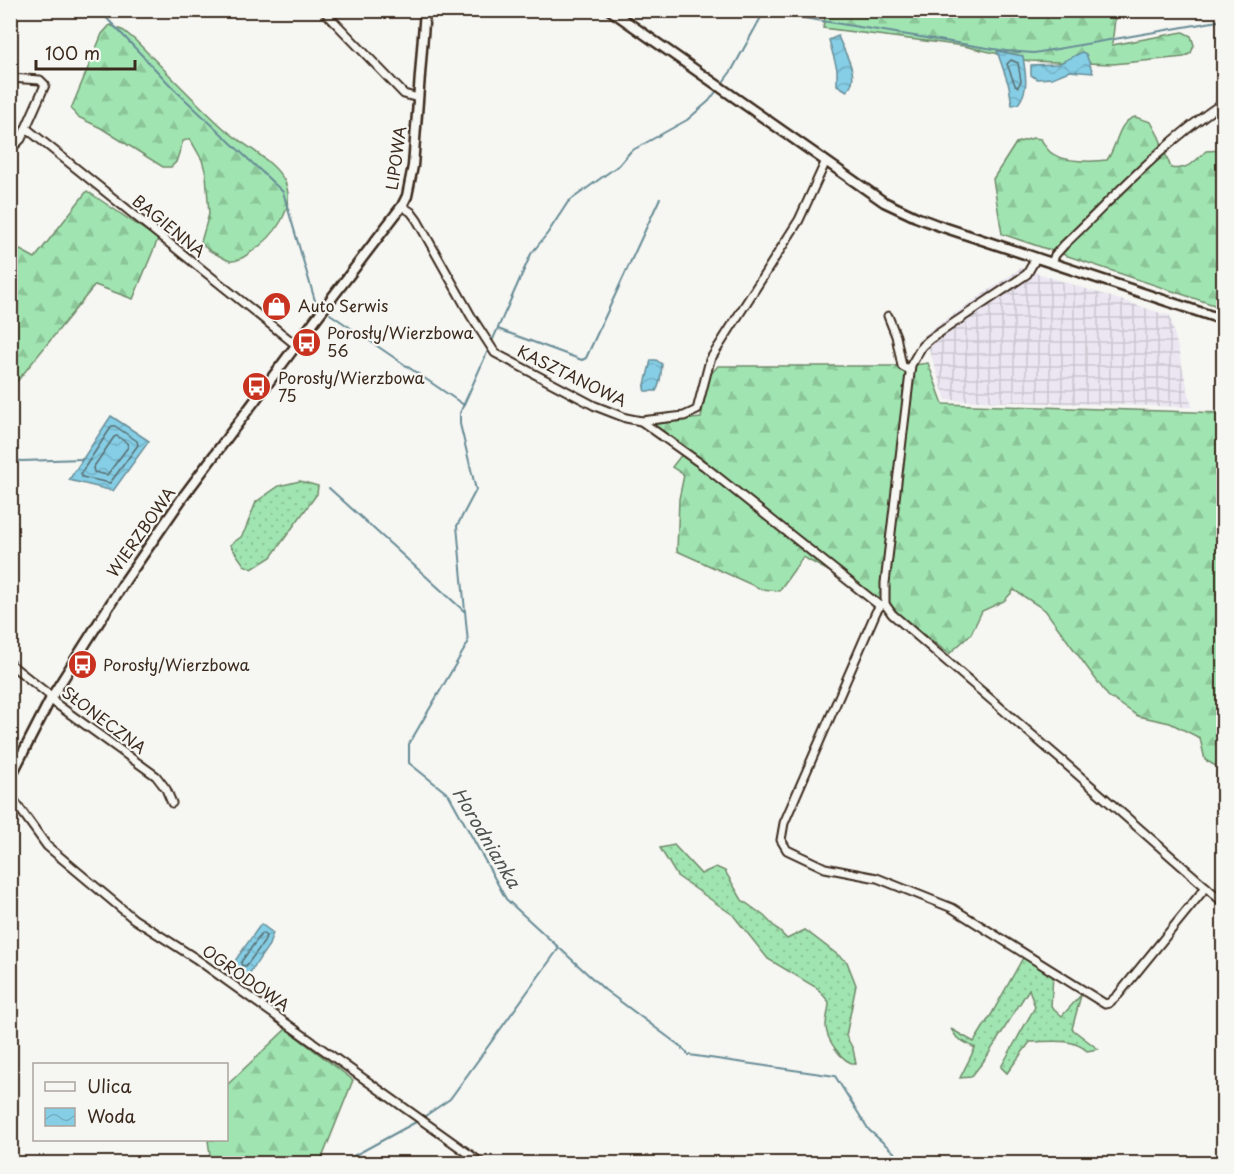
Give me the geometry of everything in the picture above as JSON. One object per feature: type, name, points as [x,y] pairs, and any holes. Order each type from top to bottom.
[{"type":"street","points":[[323,10],[404,94],[418,98]]},
{"type":"street","name":"LIPOWA","points":[[318,316],[402,206],[407,196],[413,166],[425,10]]},
{"type":"street","points":[[610,10],[825,163],[884,202],[916,217],[1224,320]]},
{"type":"street","points":[[10,78],[40,80],[45,85],[21,139],[10,150]]},
{"type":"street","points":[[1052,263],[1054,255],[1136,176],[1209,111],[1224,102]]},
{"type":"street","name":"BAGIENNA","points":[[26,128],[296,345]]},
{"type":"street","points":[[641,421],[684,416],[697,410],[710,360],[800,220],[825,163]]},
{"type":"street","name":"KASZTANOWA","points":[[402,206],[417,220],[490,347],[595,406],[641,421]]},
{"type":"street","points":[[1036,258],[1027,274],[930,339],[916,354],[910,370],[882,605],[856,655],[784,823],[781,840],[787,850],[833,871],[878,878],[942,903],[1105,1004],[1109,1004],[1118,995],[1206,887]]},
{"type":"street","name":"WIERZBOWA","points":[[10,778],[51,698],[125,581],[183,497],[318,316]]},
{"type":"street","points":[[888,316],[896,336],[902,366],[910,370]]},
{"type":"street","points":[[641,421],[713,473],[882,605],[1224,903]]},
{"type":"street","name":"SŁONECZNA","points":[[10,664],[55,703],[156,776],[166,789],[172,803]]},
{"type":"street","points":[[10,751],[20,756]]},
{"type":"street","name":"OGRODOWA","points":[[10,795],[47,846],[134,919],[195,958],[483,1164]]},
{"type":"shaded area","points":[[1021,268],[1170,316],[1192,407],[946,400],[924,335]]},
{"type":"green space","points":[[1116,10],[1112,45],[1183,32],[1191,36],[1194,45],[1191,53],[1184,57],[1113,64],[1029,61],[964,46],[823,28],[826,11]]},
{"type":"green space","points":[[110,25],[124,31],[135,40],[226,131],[263,157],[284,180],[288,191],[288,201],[281,221],[267,239],[236,261],[229,261],[208,250],[201,242],[209,214],[206,174],[202,160],[190,139],[183,141],[176,162],[171,167],[163,167],[101,128],[78,117],[71,109],[102,34]]},
{"type":"green space","points":[[1135,117],[1151,122],[1171,168],[1186,167],[1206,151],[1223,150],[1223,308],[1002,234],[993,179],[1016,143],[1033,138],[1041,139],[1049,151],[1064,159],[1107,160],[1121,129]]},
{"type":"green space","points":[[87,191],[158,239],[133,299],[95,285],[11,389],[11,247],[35,258]]},
{"type":"green space","points":[[928,363],[943,404],[1223,413],[1223,770],[1205,760],[1200,738],[1170,723],[1138,716],[1108,696],[1045,610],[1014,590],[1004,601],[982,611],[971,634],[949,654],[878,598],[803,557],[779,591],[761,589],[677,551],[679,499],[684,475],[672,467],[686,449],[652,423],[701,418],[708,377],[718,366],[907,366]]},
{"type":"green space","points":[[300,481],[318,486],[317,494],[271,557],[252,569],[244,565],[230,545],[241,537],[256,502],[279,486]]},
{"type":"green space","points":[[674,845],[701,874],[716,867],[725,871],[742,900],[764,916],[787,939],[805,930],[847,962],[856,985],[846,1036],[853,1049],[856,1064],[840,1055],[829,1037],[826,1026],[829,1002],[817,988],[768,959],[733,915],[677,876],[660,848]]},
{"type":"green space","points":[[1024,956],[1053,975],[1051,1006],[1062,1016],[1081,995],[1072,1029],[1098,1049],[1087,1051],[1067,1042],[1030,1042],[1007,1073],[1001,1067],[1035,1007],[1029,989],[986,1058],[971,1077],[960,1078],[975,1048],[957,1038],[951,1029],[974,1042]]},
{"type":"green space","points":[[286,1029],[353,1080],[320,1163],[205,1163],[210,1155],[208,1141],[228,1141],[228,1084]]},
{"type":"water","points":[[838,36],[852,72],[853,79],[847,91],[837,85],[837,69],[829,40]]},
{"type":"water","points":[[997,51],[1023,56],[1025,87],[1018,104],[1012,105],[1009,86]]},
{"type":"water","points":[[1082,52],[1086,54],[1093,73],[1069,71],[1052,78],[1037,79],[1031,75],[1031,65],[1058,64]]},
{"type":"water","points":[[651,360],[662,364],[660,382],[656,391],[645,391],[644,389]]},
{"type":"water","points":[[111,416],[149,441],[113,491],[69,480]]},
{"type":"water","points":[[261,924],[273,933],[269,945],[247,977],[232,965]]},
{"type":"waterway","points":[[99,10],[174,89],[283,192],[316,304]]},
{"type":"waterway","name":"Horodnianka","points":[[765,10],[732,70],[709,101],[687,120],[631,151],[619,165],[568,202],[531,254],[460,413],[460,424],[476,490],[457,526],[468,643],[409,744],[409,763],[449,795],[506,899],[605,990],[689,1055],[835,1076],[869,1130],[907,1164]]},
{"type":"waterway","points":[[764,13],[1006,51],[1034,53],[1224,20]]},
{"type":"waterway","points":[[498,329],[582,360],[586,358],[660,198]]},
{"type":"waterway","points":[[330,314],[464,405]]},
{"type":"waterway","points":[[10,460],[83,459]]},
{"type":"waterway","points":[[329,488],[464,611]]},
{"type":"waterway","points":[[425,1116],[450,1099],[559,948]]},
{"type":"waterway","points":[[339,1164],[416,1122]]},
{"type":"place","name":"Auto Serwis","points":[[277,306]]},
{"type":"place","name":"Porosły/Wierzbowa 56","points":[[306,342]]},
{"type":"place","name":"Porosły/Wierzbowa 75","points":[[257,387]]},
{"type":"place","name":"Porosły/Wierzbowa","points":[[82,665]]}]
